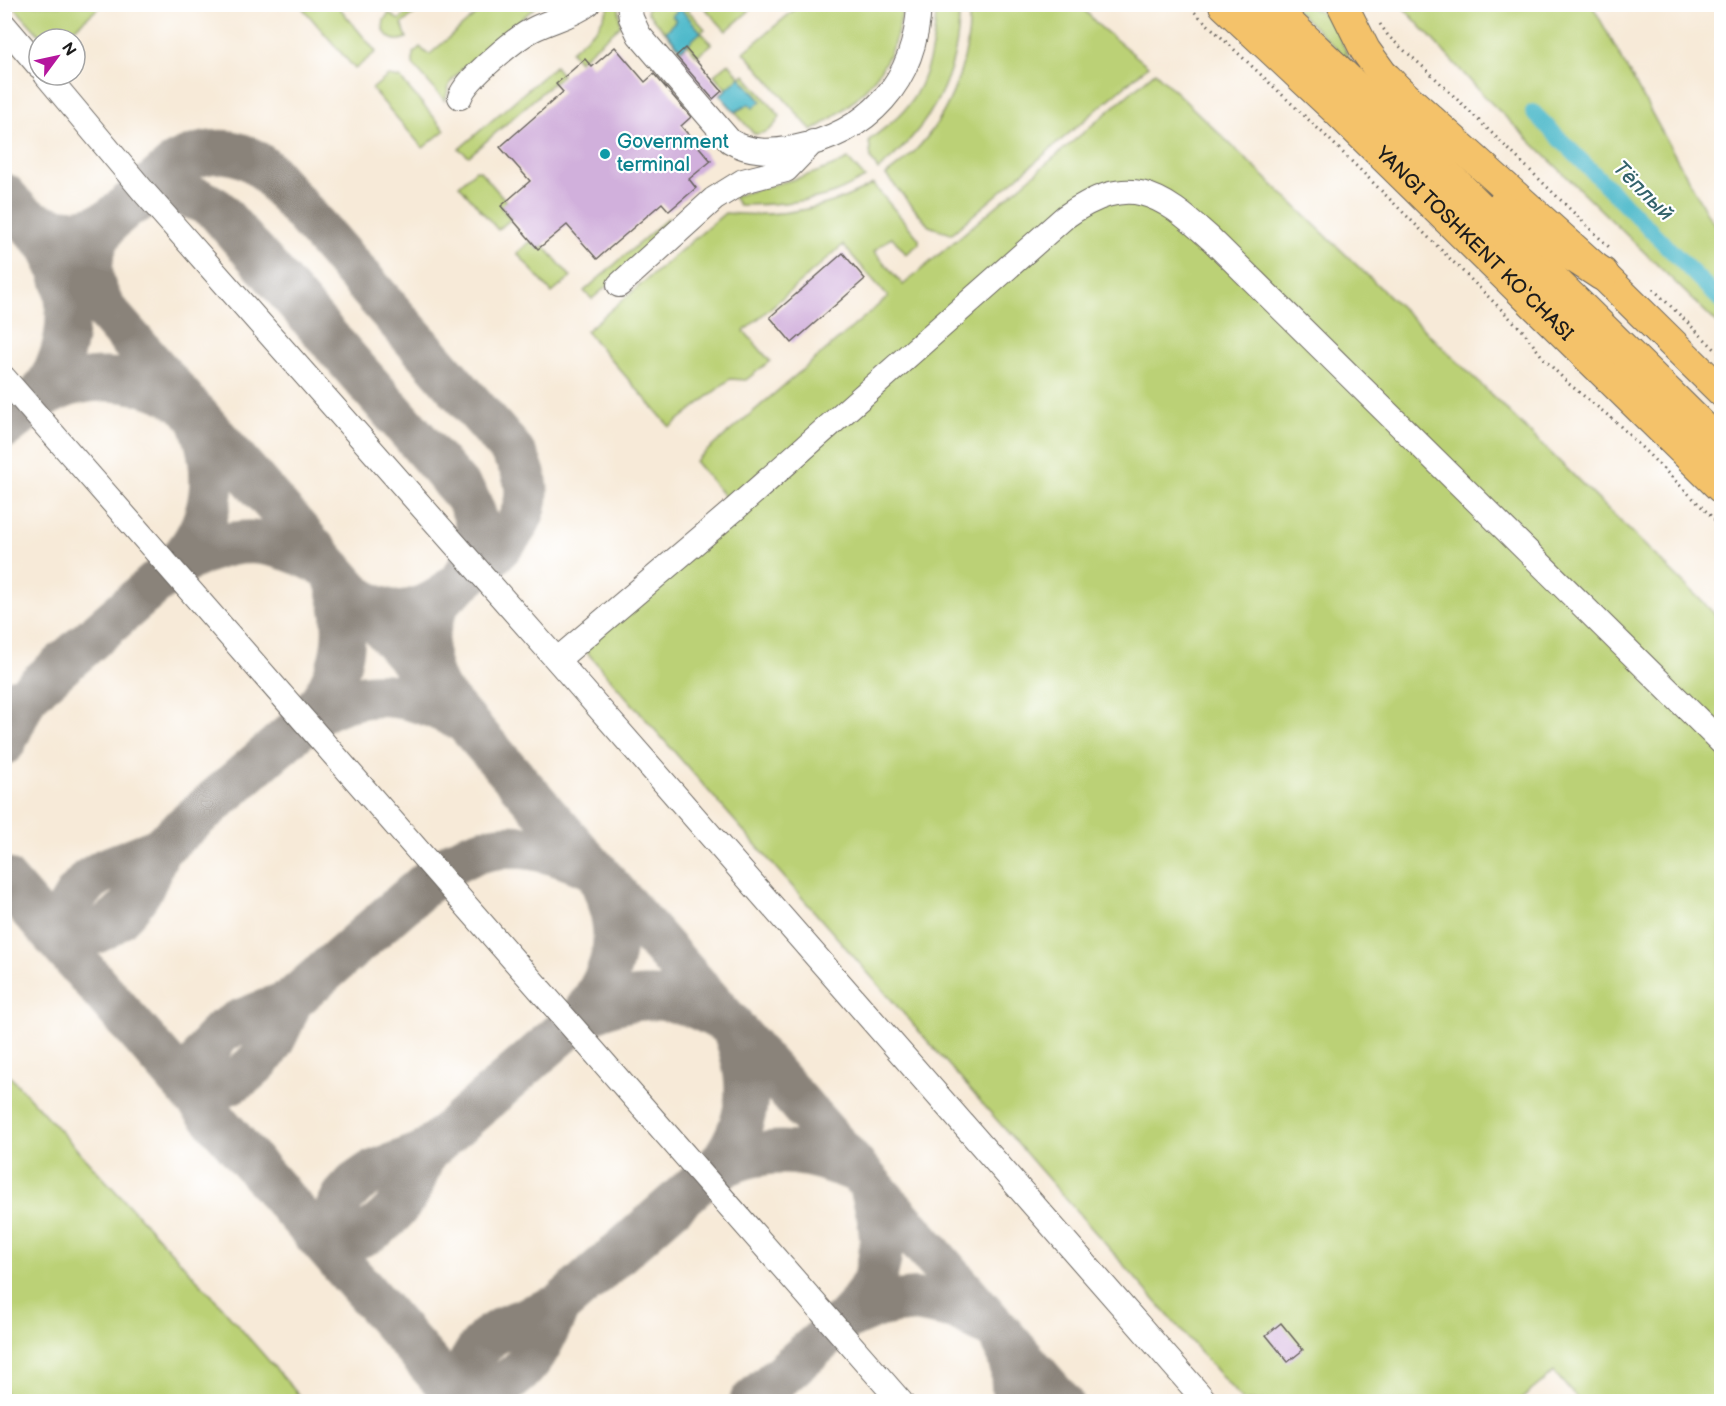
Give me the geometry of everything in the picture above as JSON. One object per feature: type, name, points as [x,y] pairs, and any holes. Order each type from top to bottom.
[{"type":"highway","name":"YANGI TOSHKENT KO‘CHASI","points":[[1225,4],[1384,155],[1722,487]]},
{"type":"highway","name":"YANGI TOSHKENT KO‘CHASI","points":[[1268,4],[1432,161],[1722,447]]},
{"type":"highway","points":[[1386,79],[1634,361]]},
{"type":"highway","points":[[1432,161],[1498,206],[1608,263]]},
{"type":"main road","points":[[1342,4],[1365,50],[1386,79],[1608,263],[1722,392]]},
{"type":"lane","points":[[460,97],[469,81],[523,36],[540,26],[569,16],[588,4]]},
{"type":"lane","points":[[629,4],[631,18],[639,35],[730,141],[747,150],[757,151],[788,149],[832,136],[853,125],[872,111],[889,94],[913,50],[920,4]]},
{"type":"lane","points":[[4,25],[27,52]]},
{"type":"lane","points":[[56,87],[144,192],[1206,1401]]},
{"type":"lane","points":[[619,285],[714,199],[743,181],[786,170],[813,142]]},
{"type":"lane","points":[[557,660],[735,509],[1065,217],[1083,204],[1103,194],[1126,192],[1149,195],[1167,203],[1204,233],[1722,743]]},
{"type":"lane","points":[[4,378],[901,1401]]},
{"type":"path","points":[[1186,4],[1329,139],[1523,331],[1544,359],[1569,384],[1614,421],[1722,527]]},
{"type":"path","points":[[1378,22],[1389,37],[1428,72],[1608,263]]},
{"type":"path","points":[[1647,284],[1722,356]]},
{"type":"green space","points":[[417,4],[424,5],[402,24],[407,38],[395,40],[389,37],[383,28],[384,20],[389,13],[399,20]]},
{"type":"green space","points":[[12,5],[102,5],[76,27],[32,27]]},
{"type":"green space","points":[[300,5],[339,5],[376,52],[355,69]]},
{"type":"green space","points":[[487,5],[538,5],[461,70],[450,83],[445,101],[413,65],[413,53],[420,47],[430,54]]},
{"type":"green space","points":[[610,5],[619,5],[620,26],[579,61],[571,51],[598,27]]},
{"type":"green space","points":[[648,5],[683,5],[705,29],[701,32],[712,44],[697,56],[687,44],[681,50],[647,12]]},
{"type":"green space","points":[[702,5],[756,5],[726,31]]},
{"type":"green space","points":[[800,5],[903,5],[893,46],[874,79],[847,107],[812,131],[744,52]]},
{"type":"green space","points":[[936,5],[959,5],[955,54],[948,76],[939,97],[913,136],[878,170],[871,159],[869,140],[903,112],[921,84],[933,44]]},
{"type":"green space","points":[[969,5],[1080,5],[1098,25],[1148,66],[951,234],[929,226],[886,175],[911,155],[927,137],[948,102],[963,64],[967,44]]},
{"type":"green space","points":[[1291,5],[1308,5],[1330,18],[1352,63]]},
{"type":"green space","points":[[1401,5],[1592,5],[1708,215],[1721,232],[1721,327],[1486,98]]},
{"type":"green space","points":[[729,63],[740,77],[744,74],[780,116],[770,130],[754,134],[720,95],[726,89],[714,75]]},
{"type":"green space","points":[[555,66],[562,75],[469,156],[459,149]]},
{"type":"green space","points":[[1155,72],[1459,363],[1721,620],[1721,1401],[1579,1401],[1554,1372],[1519,1401],[1243,1401],[585,650],[735,509],[695,461],[888,297],[843,245],[744,331],[770,361],[746,380],[730,379],[670,427],[586,331],[725,213],[764,214],[801,210],[838,200],[873,184],[919,239],[919,244],[906,254],[892,237],[874,251],[903,285]]},
{"type":"green space","points":[[388,76],[400,78],[445,130],[423,148],[372,89]]},
{"type":"green space","points":[[848,159],[865,178],[834,193],[799,201],[763,205],[739,205],[733,197],[805,176]]},
{"type":"green space","points":[[476,170],[480,171],[507,202],[501,207],[511,219],[498,230],[459,185]]},
{"type":"green space","points":[[668,218],[675,226],[592,299],[584,291]]},
{"type":"green space","points":[[531,241],[538,249],[543,245],[571,277],[552,293],[517,253]]},
{"type":"green space","points":[[4,1070],[214,1298],[304,1401],[5,1401]]},
{"type":"water","points":[[680,8],[701,32],[681,50],[666,32],[676,20],[672,16]]},
{"type":"water","points":[[740,77],[761,101],[753,108],[749,104],[735,112],[720,95]]},
{"type":"building","name":"Government terminal","points":[[615,47],[645,82],[654,74],[691,117],[681,126],[711,161],[689,179],[696,188],[669,211],[662,203],[597,259],[567,225],[538,249],[501,206],[530,181],[500,147],[563,92],[556,84],[585,59],[592,67]]},
{"type":"building","points":[[685,48],[722,91],[713,99],[676,56]]},
{"type":"building","points":[[843,253],[865,279],[792,343],[770,317]]},
{"type":"building","points":[[1281,1323],[1303,1350],[1288,1362],[1266,1335]]},
{"type":"waterway","name":"Тёплый","points":[[1533,112],[1722,302]]},
{"type":"taxiway","points":[[113,218],[176,164],[189,158],[213,152],[247,157],[268,172],[509,447],[523,471],[526,494],[522,514],[511,533],[496,551],[441,598]]},
{"type":"taxiway","points":[[131,204],[153,196],[175,194],[196,199],[217,210],[466,496],[476,518],[478,539],[473,559],[462,580]]},
{"type":"taxiway","points":[[4,195],[1061,1402]]},
{"type":"taxiway","points":[[22,215],[45,227],[68,231],[90,228],[113,218],[98,238],[92,260],[93,283],[103,306]]},
{"type":"taxiway","points":[[4,427],[39,396],[50,381],[64,346],[67,328],[65,292],[54,257]]},
{"type":"taxiway","points":[[37,399],[75,383],[89,380],[121,380],[153,387],[167,393],[195,413],[207,444],[210,461],[210,494],[207,510],[195,540],[174,567]]},
{"type":"taxiway","points":[[4,705],[26,696],[172,569],[214,548],[252,542],[271,544],[290,550],[332,569],[339,590],[344,631],[338,668],[319,704],[305,721]]},
{"type":"taxiway","points":[[354,595],[376,607],[397,612],[418,609],[441,598],[431,621],[427,644],[428,666],[437,689]]},
{"type":"taxiway","points":[[67,950],[64,930],[68,909],[89,880],[105,870],[159,849],[315,714],[352,699],[387,695],[422,702],[458,718]]},
{"type":"taxiway","points":[[4,743],[26,696]]},
{"type":"taxiway","points":[[200,1102],[197,1082],[201,1061],[221,1032],[238,1022],[291,1001],[438,873],[458,860],[477,852],[497,848],[537,849],[557,854],[597,871],[612,911],[614,947],[611,964],[604,981],[581,1017]]},
{"type":"taxiway","points":[[45,926],[65,934],[81,936],[95,932],[111,923],[137,896],[159,849]]},
{"type":"taxiway","points":[[4,879],[462,1402]]},
{"type":"taxiway","points":[[334,1255],[330,1234],[335,1213],[343,1197],[355,1184],[371,1173],[425,1153],[571,1025],[599,1009],[628,1000],[644,998],[675,1001],[695,1007],[732,1025],[744,1064],[746,1100],[737,1135],[715,1170]]},
{"type":"taxiway","points":[[178,1078],[198,1085],[214,1087],[232,1082],[241,1076],[261,1059],[278,1031],[291,1001]]},
{"type":"taxiway","points":[[311,1229],[331,1236],[352,1238],[361,1236],[378,1226],[394,1211],[406,1195],[425,1153]]},
{"type":"taxiway","points":[[466,1402],[464,1387],[468,1366],[489,1337],[505,1327],[559,1306],[705,1177],[720,1168],[752,1156],[768,1153],[802,1154],[855,1170],[869,1183],[880,1222],[878,1267],[866,1294],[846,1319]]},
{"type":"taxiway","points":[[751,1402],[846,1319],[876,1306],[916,1300],[955,1308],[998,1330],[1007,1349],[1012,1369],[1014,1402]]},
{"type":"taxiway","points":[[446,1383],[465,1390],[481,1392],[508,1381],[528,1364],[559,1306]]},
{"type":"place","name":"Government terminal","points":[[605,154]]}]
